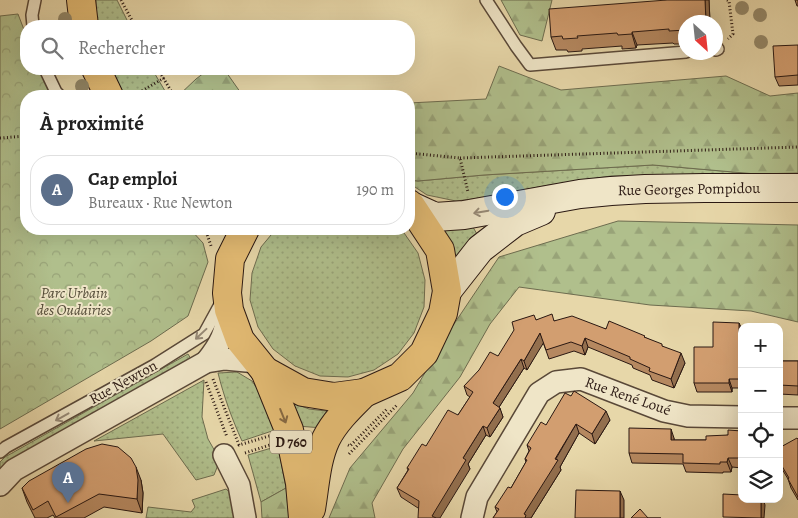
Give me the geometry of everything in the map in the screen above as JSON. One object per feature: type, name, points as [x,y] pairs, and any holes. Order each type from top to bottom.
[{"type":"main road","points":[[82,0],[84,20]]},
{"type":"main road","points":[[99,75],[106,90]]},
{"type":"main road","name":"Rue Georges Pompidou","points":[[415,207],[435,217],[464,216],[580,194],[610,191],[798,188]]},
{"type":"main road","name":"Rue Georges Pompidou","points":[[447,291],[480,249],[515,222],[580,194]]},
{"type":"main road","points":[[225,235],[230,258],[228,302],[240,340],[261,366],[303,392],[334,397],[364,393],[400,377],[424,354],[444,313],[447,291],[440,250],[415,212]]},
{"type":"main road","points":[[230,258],[243,235]]},
{"type":"main road","name":"D 760","points":[[261,366],[288,430],[300,483],[303,518]]},
{"type":"main road","name":"D 760","points":[[310,518],[319,462],[325,441],[347,410],[364,393]]},
{"type":"street","name":"Rue Newton","points":[[203,364],[217,348],[223,336],[228,302]]},
{"type":"street","name":"Rue Newton","points":[[0,486],[14,470],[203,364],[225,359],[261,366]]},
{"type":"street","name":"Rue René Loué","points":[[472,518],[478,497],[539,393],[556,382],[581,379],[664,411],[688,416],[738,417]]},
{"type":"street","points":[[783,418],[798,418]]},
{"type":"street","points":[[233,449],[245,518]]},
{"type":"lane","points":[[32,20],[35,0]]},
{"type":"lane","points":[[486,0],[530,66],[678,53]]},
{"type":"lane","points":[[48,75],[55,90]]},
{"type":"lane","name":"Rue Newton","points":[[0,452],[155,365],[204,334],[228,302]]},
{"type":"path","points":[[121,0],[132,20]]},
{"type":"path","points":[[723,43],[733,34],[729,0]]},
{"type":"path","points":[[162,75],[171,90]]},
{"type":"path","points":[[143,90],[164,78]]},
{"type":"path","points":[[0,138],[20,136]]},
{"type":"path","points":[[460,158],[798,147]]},
{"type":"path","points":[[203,364],[239,444],[288,430]]},
{"type":"path","points":[[203,364],[233,449]]},
{"type":"green space","points":[[96,0],[117,0],[127,20],[96,20]]},
{"type":"green space","points":[[501,0],[552,0],[542,41],[520,35]]},
{"type":"green space","name":"Parc Urbain des Oudairies","points":[[18,14],[20,20],[20,75],[43,75],[52,90],[20,90],[20,235],[196,235],[203,243],[208,262],[188,316],[151,341],[0,429],[0,16]]},
{"type":"green space","points":[[499,66],[561,90],[726,76],[770,96],[798,93],[798,173],[756,174],[653,165],[415,181],[415,103],[486,99]]},
{"type":"green space","points":[[112,75],[156,75],[164,90],[119,90]]},
{"type":"green space","points":[[201,75],[228,75],[239,90],[184,90]]},
{"type":"green space","points":[[653,165],[756,174],[611,176],[456,201],[427,195],[415,187],[415,181]]},
{"type":"green space","points":[[618,221],[798,225],[798,322],[751,311],[650,305],[519,287],[490,324],[460,377],[403,449],[372,503],[375,518],[329,518],[350,468],[413,393],[452,327],[499,257]]},
{"type":"green space","points":[[470,222],[481,241],[457,265],[446,234],[440,224]]},
{"type":"green space","points":[[271,235],[405,235],[418,253],[425,280],[424,307],[414,333],[398,354],[374,370],[348,377],[320,376],[295,366],[273,349],[258,327],[250,300],[252,273],[261,247]]},
{"type":"green space","points":[[188,354],[191,359],[0,470],[0,462],[5,457]]},
{"type":"green space","points":[[237,372],[252,381],[266,401],[278,429],[242,441],[228,408],[218,373]]},
{"type":"green space","points":[[204,380],[202,417],[208,439],[220,460],[214,475],[196,480],[163,434],[94,441]]},
{"type":"green space","points":[[288,401],[309,409],[334,412],[323,428],[297,426]]},
{"type":"green space","points":[[278,446],[286,488],[261,502],[248,455]]},
{"type":"green space","points":[[286,488],[289,518],[262,518],[261,502]]},
{"type":"green space","points":[[226,489],[233,495],[238,518],[146,518],[148,507],[191,512],[195,507],[192,500]]},
{"type":"building","points":[[667,0],[705,0],[706,15],[678,15],[678,30],[669,31],[669,29],[632,32],[632,34],[618,35],[617,33],[577,36],[578,38],[563,39],[562,36],[551,37],[549,9]]},
{"type":"building","points":[[798,45],[798,75],[775,77],[773,46]]},
{"type":"building","points":[[552,314],[554,321],[572,316],[606,329],[609,321],[681,353],[671,379],[649,371],[650,368],[630,359],[630,357],[585,338],[582,346],[571,342],[546,350],[540,333],[524,361],[521,359],[493,403],[500,408],[487,428],[483,426],[463,458],[466,460],[432,516],[436,518],[418,518],[419,501],[397,488],[422,444],[426,446],[448,410],[458,415],[473,392],[464,386],[479,370],[490,352],[498,356],[514,330],[512,322],[534,315],[536,320]]},
{"type":"building","points":[[713,322],[739,323],[738,379],[729,379],[729,383],[694,383],[694,347],[713,347]]},
{"type":"building","points":[[783,361],[798,361],[798,386],[783,385]]},
{"type":"building","points":[[574,391],[606,411],[592,434],[576,424],[555,459],[558,460],[524,514],[526,515],[525,518],[493,518],[499,509],[495,507],[508,487],[511,488],[527,460],[525,459],[531,448],[527,445],[541,422],[546,425],[565,393],[571,396]]},
{"type":"building","points":[[629,428],[671,429],[671,440],[706,440],[706,436],[728,435],[728,430],[738,431],[738,458],[728,458],[727,462],[720,462],[720,464],[683,463],[683,454],[629,453]]},
{"type":"building","points":[[798,439],[798,497],[783,468],[783,446]]},
{"type":"building","points":[[102,444],[118,447],[131,458],[136,467],[138,480],[137,499],[99,494],[56,517],[48,501],[33,510],[22,488],[29,481],[86,449]]},
{"type":"building","points":[[576,490],[620,491],[620,518],[575,518]]},
{"type":"building","points":[[723,494],[738,495],[738,503],[761,503],[761,518],[723,517]]},
{"type":"building","points":[[640,509],[648,518],[631,518]]},
{"type":"place","name":"Cap emploi","points":[[68,503]]}]
